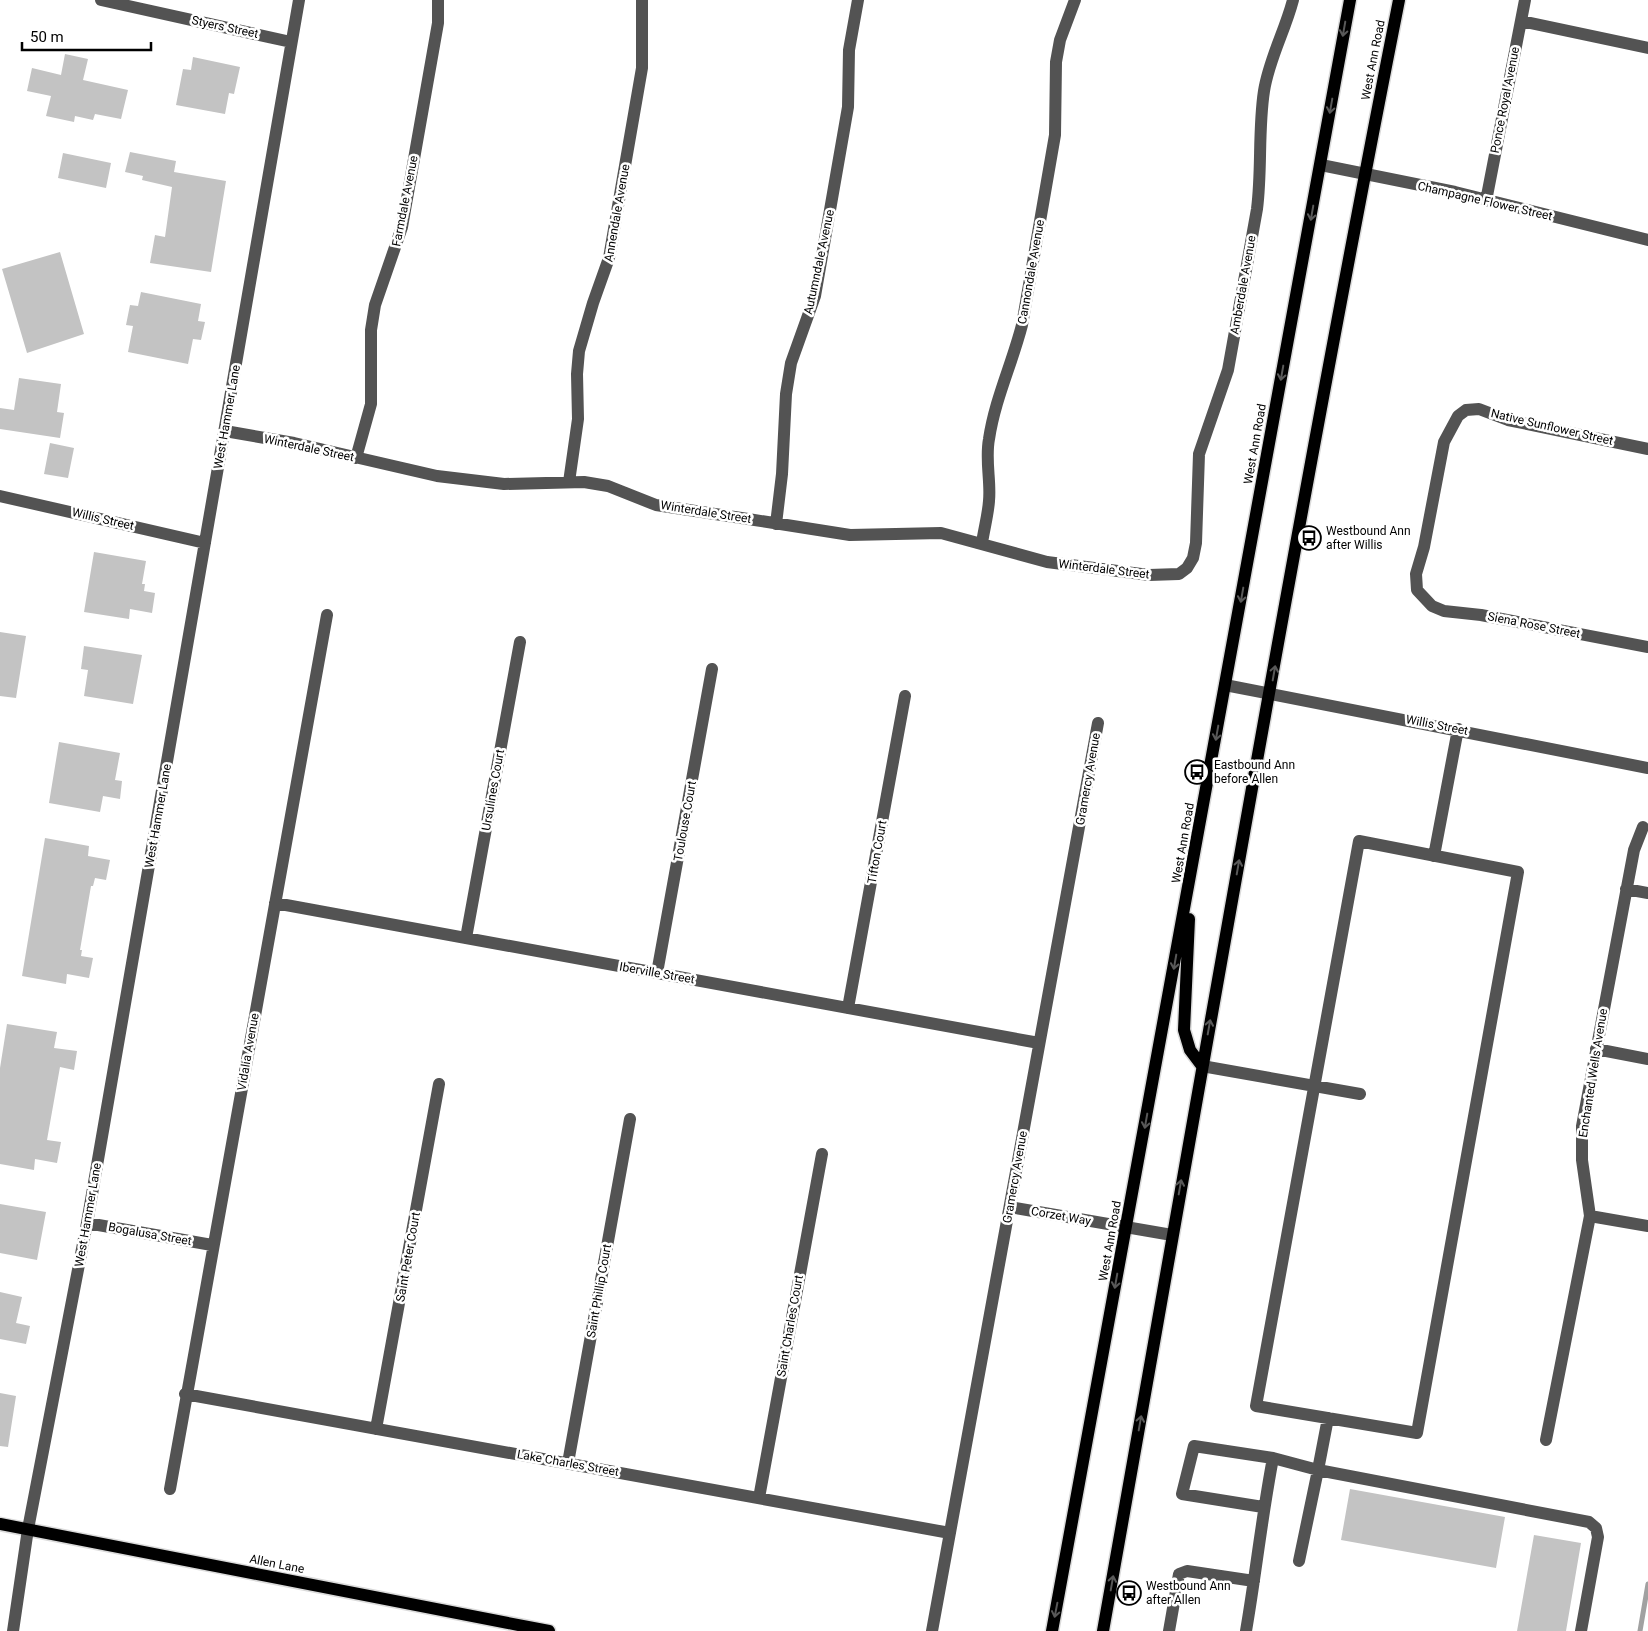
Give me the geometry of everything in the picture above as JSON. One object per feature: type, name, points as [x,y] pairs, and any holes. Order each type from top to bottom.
[{"type":"main road","name":"West Ann Road","points":[[1052,1631],[1350,0]]},
{"type":"main road","name":"West Ann Road","points":[[1103,1631],[1202,1066],[1365,174],[1399,0]]},
{"type":"main road","points":[[1191,871],[1184,1030],[1190,1050],[1202,1066]]},
{"type":"main road","name":"Allen Lane","points":[[0,1524],[545,1631]]},
{"type":"street","name":"Styers Street","points":[[101,0],[291,42]]},
{"type":"street","name":"West Hammer Lane","points":[[13,1631],[28,1529],[87,1223],[298,0]]},
{"type":"street","name":"Farmdale Avenue","points":[[356,458],[371,404],[371,330],[374,313],[382,281],[395,253],[402,227],[438,23],[438,0]]},
{"type":"street","name":"Annendale Avenue","points":[[569,482],[578,419],[577,374],[579,351],[609,258],[642,68],[642,0]]},
{"type":"street","name":"Autumndale Avenue","points":[[776,524],[782,474],[786,394],[791,364],[814,296],[848,107],[849,50],[858,0]]},
{"type":"street","name":"Cannondale Avenue","points":[[982,543],[989,500],[988,442],[993,413],[1004,377],[1015,355],[1022,325],[1054,136],[1056,62],[1060,40],[1075,0]]},
{"type":"street","name":"Amberdale Avenue","points":[[1187,568],[1193,558],[1196,543],[1199,454],[1228,370],[1257,209],[1260,184],[1262,119],[1267,76],[1293,0]]},
{"type":"street","name":"Ponce Royal Avenue","points":[[1486,201],[1525,0]]},
{"type":"street","points":[[1521,21],[1648,48]]},
{"type":"street","name":"Champagne Flower Street","points":[[1321,166],[1455,192],[1648,240]]},
{"type":"street","name":"Native Sunflower Street","points":[[1424,598],[1417,590],[1416,574],[1424,547],[1444,442],[1458,416],[1466,410],[1479,409],[1508,420],[1648,449]]},
{"type":"street","name":"Winterdale Street","points":[[225,431],[294,443],[437,476],[504,484],[584,482],[608,486],[656,505],[850,535],[941,533],[1047,562],[1140,574],[1179,574],[1187,568]]},
{"type":"street","name":"Willis Street","points":[[0,496],[205,543]]},
{"type":"street","name":"Siena Rose Street","points":[[1424,598],[1432,606],[1444,611],[1481,615],[1648,648]]},
{"type":"street","name":"Vidalia Avenue","points":[[170,1489],[185,1394],[327,615]]},
{"type":"street","name":"Ursulines Court","points":[[466,938],[520,642]]},
{"type":"street","name":"Toulouse Court","points":[[657,973],[712,669]]},
{"type":"street","name":"Willis Street","points":[[1225,685],[1458,729],[1648,768]]},
{"type":"street","name":"Tifton Court","points":[[848,1008],[905,696]]},
{"type":"street","name":"Gramercy Avenue","points":[[932,1631],[1098,723]]},
{"type":"street","points":[[1434,856],[1458,729]]},
{"type":"street","name":"Enchanted Wells Avenue","points":[[1546,1440],[1590,1216],[1582,1160],[1582,1126],[1634,850],[1644,827]]},
{"type":"street","points":[[1359,841],[1518,872],[1418,1433],[1256,1406],[1314,1086],[1359,841]]},
{"type":"street","points":[[1626,889],[1648,893]]},
{"type":"street","name":"Iberville Street","points":[[275,904],[1039,1043]]},
{"type":"street","points":[[1596,1049],[1648,1060]]},
{"type":"street","points":[[1202,1066],[1360,1094]]},
{"type":"street","name":"Saint Peter Court","points":[[376,1428],[439,1084]]},
{"type":"street","name":"Saint Phillip Court","points":[[568,1463],[630,1119]]},
{"type":"street","name":"Saint Charles Court","points":[[759,1498],[822,1154]]},
{"type":"street","name":"Corzet Way","points":[[1010,1207],[1172,1235]]},
{"type":"street","points":[[1590,1216],[1648,1226]]},
{"type":"street","name":"Bogalusa Street","points":[[87,1223],[212,1245]]},
{"type":"street","name":"Lake Charles Street","points":[[185,1394],[950,1533]]},
{"type":"street","points":[[1299,1561],[1328,1418]]},
{"type":"street","points":[[1264,1507],[1182,1494],[1194,1446],[1273,1458],[1318,1470],[1589,1522],[1596,1528],[1598,1536],[1581,1631]]},
{"type":"street","points":[[1246,1631],[1273,1458]]},
{"type":"street","points":[[1169,1631],[1179,1574],[1187,1570],[1254,1581]]},
{"type":"building","points":[[65,54],[88,59],[83,80],[128,90],[121,119],[95,114],[93,120],[75,116],[74,122],[46,116],[51,96],[27,91],[32,68],[61,75]]},
{"type":"building","points":[[193,57],[240,67],[234,94],[229,93],[225,114],[176,105],[183,69],[191,70]]},
{"type":"building","points":[[130,152],[176,161],[174,172],[226,181],[211,272],[150,263],[155,235],[165,237],[172,187],[142,180],[143,176],[125,172]]},
{"type":"building","points":[[63,153],[111,163],[106,188],[58,178]]},
{"type":"building","points":[[60,252],[84,334],[27,353],[2,269]]},
{"type":"building","points":[[141,292],[201,304],[198,321],[205,322],[201,340],[193,339],[188,364],[128,352],[133,326],[126,325],[130,305],[138,306]]},
{"type":"building","points":[[19,378],[61,384],[57,412],[64,413],[60,438],[0,429],[0,408],[14,410]]},
{"type":"building","points":[[50,443],[74,448],[68,478],[44,474]]},
{"type":"building","points":[[94,552],[146,561],[142,584],[145,584],[144,591],[155,593],[152,613],[130,609],[129,619],[84,612]]},
{"type":"building","points":[[0,632],[26,636],[16,698],[0,696]]},
{"type":"building","points":[[84,646],[142,655],[133,704],[84,696],[88,670],[81,669]]},
{"type":"building","points":[[59,742],[120,753],[115,780],[122,781],[120,799],[103,796],[100,812],[49,803]]},
{"type":"building","points":[[45,838],[89,846],[88,856],[110,860],[106,880],[95,878],[93,886],[91,886],[80,950],[82,950],[81,956],[93,958],[89,978],[67,974],[66,984],[22,976]]},
{"type":"building","points":[[7,1024],[57,1032],[54,1048],[77,1051],[74,1070],[60,1067],[55,1095],[47,1140],[61,1142],[57,1163],[35,1159],[34,1170],[0,1164],[0,1068]]},
{"type":"building","points":[[0,1204],[46,1212],[37,1260],[0,1253]]},
{"type":"building","points":[[0,1292],[22,1297],[16,1323],[30,1326],[26,1344],[0,1339]]},
{"type":"building","points":[[0,1393],[16,1396],[8,1447],[0,1446]]},
{"type":"building","points":[[1350,1489],[1505,1517],[1496,1568],[1341,1540]]},
{"type":"building","points":[[1534,1535],[1581,1543],[1566,1631],[1517,1631]]},
{"type":"waterway","points":[[1640,1631],[1648,1584]]},
{"type":"place","name":"Westbound Ann after Willis","points":[[1309,538]]},
{"type":"place","name":"Eastbound Ann before Allen","points":[[1197,772]]},
{"type":"place","name":"Westbound Ann after Allen","points":[[1129,1593]]}]
